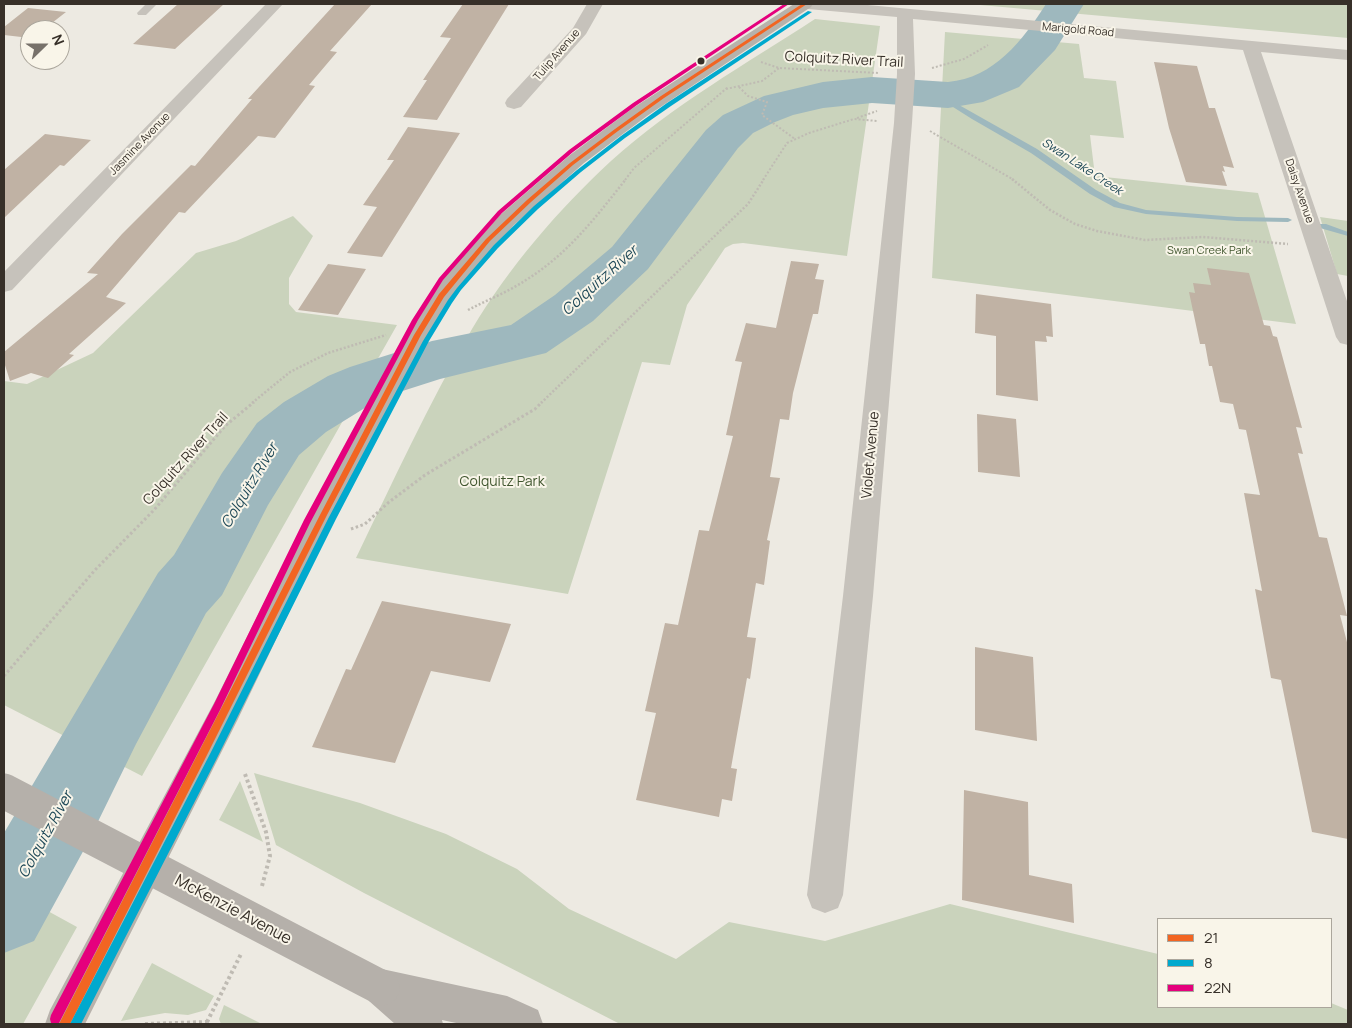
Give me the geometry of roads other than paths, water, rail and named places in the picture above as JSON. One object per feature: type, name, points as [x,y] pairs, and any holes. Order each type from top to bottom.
[{"type":"main road","points":[[64,1024],[222,719],[316,527],[421,330],[449,285],[507,220],[577,159],[640,112],[806,4]]},
{"type":"main road","name":"McKenzie Avenue","points":[[4,791],[382,988],[424,1024]]},
{"type":"main road","name":"McKenzie Avenue","points":[[382,988],[507,1016],[524,1024]]},
{"type":"street","name":"Jasmine Avenue","points":[[4,285],[276,4]]},
{"type":"street","name":"Tulip Avenue","points":[[514,103],[580,30],[596,4]]},
{"type":"street","name":"Marigold Road","points":[[806,4],[916,10],[1062,28],[1348,55]]},
{"type":"street","name":"Violet Avenue","points":[[825,895],[859,586],[905,96],[916,10]]},
{"type":"street","name":"Daisy Avenue","points":[[1250,46],[1348,337]]},
{"type":"lane","points":[[142,13],[152,4]]},
{"type":"waterway","name":"Colquitz River","points":[[4,911],[58,818],[110,720],[182,593],[198,575],[244,490],[278,439],[305,417],[348,391],[370,381],[432,361],[527,340],[574,308],[630,258],[722,139],[738,124],[779,105],[823,95],[872,90],[948,95],[968,93],[1004,78],[1041,42],[1065,4]]},
{"type":"waterway","name":"Swan Lake Creek","points":[[936,94],[974,118],[1034,151],[1093,192],[1117,205],[1146,212],[1237,219],[1288,220]]},
{"type":"waterway","name":"Swan Lake Creek","points":[[1323,226],[1348,234]]},
{"type":"park label","name":"Swan Creek Park","points":[[1209,251]]},
{"type":"park label","name":"Colquitz Park","points":[[502,482]]}]
